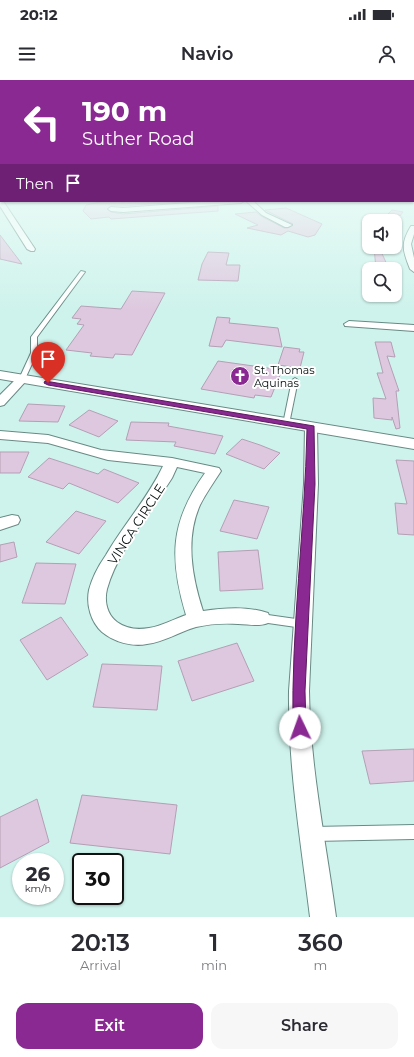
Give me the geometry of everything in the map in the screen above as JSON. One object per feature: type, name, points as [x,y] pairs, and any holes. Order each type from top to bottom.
[{"type":"street","points":[[20,232],[31,249]]},
{"type":"street","points":[[412,232],[406,246],[414,269]]},
{"type":"street","points":[[349,324],[414,328]]},
{"type":"street","points":[[0,375],[167,402],[286,424],[414,444]]},
{"type":"street","points":[[0,402],[22,379]]},
{"type":"street","points":[[311,428],[310,484],[299,715],[303,766],[323,917]]},
{"type":"street","points":[[0,435],[56,441],[95,454],[172,462],[192,465],[214,471],[206,481],[195,501],[185,526],[183,537],[183,564],[189,596],[197,619]]},
{"type":"street","name":"VINCA CIRCLE","points":[[172,462],[170,470],[157,492],[119,545],[102,578],[96,594],[96,606],[99,616],[104,623],[121,634],[132,637],[151,636],[197,619],[236,616],[261,618]]},
{"type":"lane","points":[[22,379],[34,353],[34,337],[83,272]]},
{"type":"lane","points":[[286,424],[295,380]]},
{"type":"lane","name":"VINCA CIRCLE","points":[[261,618],[303,624]]},
{"type":"lane","points":[[312,834],[414,832]]},
{"type":"building","points":[[267,232],[286,232],[281,235]]},
{"type":"building","points":[[292,232],[317,232],[315,235],[308,237]]},
{"type":"building","points":[[0,235],[22,264],[0,259]]},
{"type":"building","points":[[208,252],[229,253],[226,265],[240,265],[238,281],[198,280],[202,264]]},
{"type":"building","points":[[375,254],[382,254],[386,262],[375,262]]},
{"type":"building","points":[[132,291],[165,293],[132,355],[115,354],[113,358],[90,356],[92,353],[66,350],[84,325],[77,324],[81,319],[72,318],[81,306],[121,309]]},
{"type":"building","points":[[217,317],[230,318],[229,323],[278,328],[282,347],[226,340],[222,347],[209,346]]},
{"type":"building","points":[[375,342],[391,342],[395,357],[387,356],[399,391],[396,391],[400,428],[396,429],[392,417],[392,420],[374,418],[373,398],[386,399],[377,373],[383,373]]},
{"type":"building","points":[[284,347],[300,349],[299,352],[304,352],[300,368],[278,365]]},
{"type":"building","name":"St. Thomas Aquinas","points":[[218,361],[282,370],[271,397],[255,395],[254,398],[201,389]]},
{"type":"building","points":[[28,404],[65,406],[58,422],[19,421]]},
{"type":"building","points":[[89,410],[118,421],[99,437],[69,425]]},
{"type":"building","points":[[131,422],[169,423],[168,426],[223,436],[215,454],[174,446],[176,442],[126,440]]},
{"type":"building","points":[[242,439],[280,453],[264,469],[226,454]]},
{"type":"building","points":[[0,452],[29,452],[20,473],[0,473]]},
{"type":"building","points":[[49,458],[98,474],[104,469],[139,483],[118,503],[69,483],[63,489],[28,477]]},
{"type":"building","points":[[396,460],[414,461],[414,535],[398,534],[395,503],[407,504]]},
{"type":"building","points":[[234,500],[269,507],[257,539],[220,531]]},
{"type":"building","points":[[76,511],[106,521],[79,554],[46,542]]},
{"type":"building","points":[[14,542],[17,557],[0,562],[0,545]]},
{"type":"building","points":[[258,550],[263,589],[220,591],[218,552]]},
{"type":"building","points":[[36,563],[76,564],[65,604],[22,603]]},
{"type":"building","points":[[61,617],[88,655],[47,680],[20,640]]},
{"type":"building","points":[[237,643],[254,681],[192,701],[178,661]]},
{"type":"building","points":[[102,664],[162,666],[157,710],[93,707]]},
{"type":"building","points":[[414,749],[414,781],[370,784],[362,751]]},
{"type":"building","points":[[82,795],[177,805],[170,854],[70,843]]},
{"type":"building","points":[[37,799],[49,842],[28,853],[12,853],[12,862],[0,868],[0,817]]},
{"type":"place","name":"St. Thomas Aquinas","points":[[240,376]]},
{"type":"route","points":[[48,383],[311,428],[310,484],[299,691],[300,728]]}]
